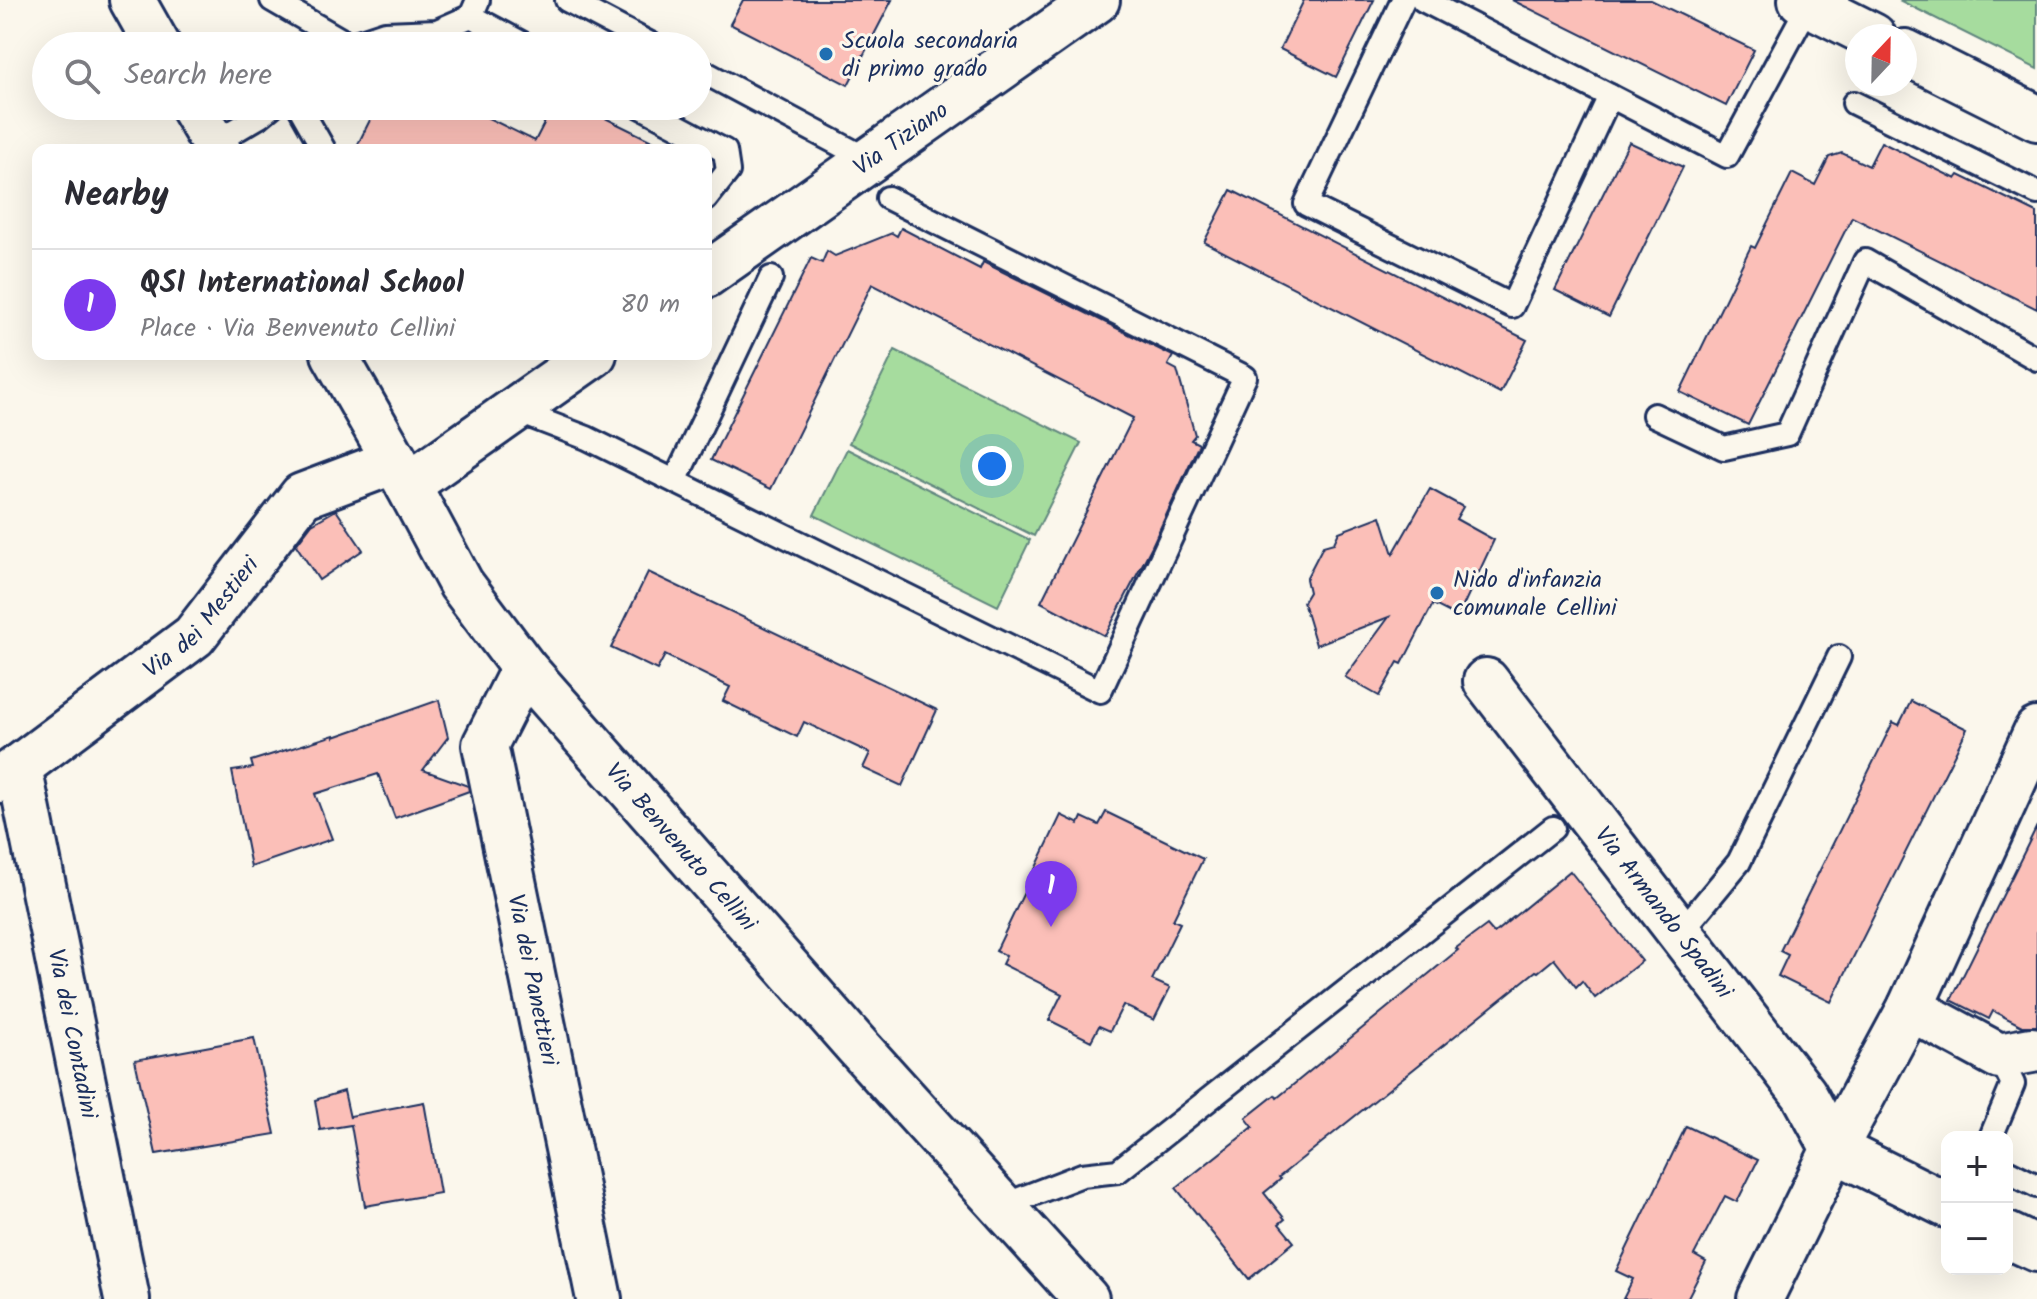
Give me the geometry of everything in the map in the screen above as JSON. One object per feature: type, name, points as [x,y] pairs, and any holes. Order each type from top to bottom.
[{"type":"street","points":[[132,0],[150,32]]},
{"type":"street","name":"Via Tiziano","points":[[712,272],[879,179],[1097,0]]},
{"type":"street","points":[[1805,2],[1849,24]]},
{"type":"street","points":[[1917,58],[2037,118]]},
{"type":"street","points":[[200,120],[214,144]]},
{"type":"street","name":"Via Benvenuto Cellini","points":[[337,360],[461,584],[524,668],[857,1046],[1086,1299]]},
{"type":"street","points":[[402,473],[514,410],[585,360]]},
{"type":"street","name":"Via dei Mestieri","points":[[10,774],[194,636],[302,496],[402,473]]},
{"type":"street","name":"Via dei Panettieri","points":[[524,668],[485,745],[599,1299]]},
{"type":"street","name":"Via Armando Spadini","points":[[1486,681],[1804,1094],[1834,1149]]},
{"type":"street","points":[[1760,1299],[1834,1149],[1910,1008],[2034,746]]},
{"type":"street","name":"Via dei Contadini","points":[[10,774],[127,1299]]},
{"type":"street","points":[[1910,1008],[2015,1053]]},
{"type":"street","points":[[1834,1149],[1943,1203]]},
{"type":"street","points":[[2013,1238],[2037,1249]]},
{"type":"lane","points":[[272,0],[325,32]]},
{"type":"lane","points":[[567,0],[628,32]]},
{"type":"lane","points":[[1403,0],[1306,204],[1512,306],[1610,96]]},
{"type":"lane","points":[[1423,0],[1727,156],[1805,2]]},
{"type":"lane","points":[[411,32],[437,31],[474,8],[507,32]]},
{"type":"lane","points":[[514,410],[587,438],[1100,691],[1245,377],[879,179],[712,78]]},
{"type":"lane","points":[[1854,103],[2037,193]]},
{"type":"lane","points":[[220,144],[254,120]]},
{"type":"lane","points":[[307,120],[321,144]]},
{"type":"lane","points":[[666,120],[712,144]]},
{"type":"lane","points":[[712,144],[725,151],[728,171],[712,191]]},
{"type":"lane","points":[[1654,415],[1724,448],[1787,434],[1865,261],[2037,359]]},
{"type":"lane","points":[[675,481],[771,278]]},
{"type":"lane","points":[[1681,932],[1739,862],[1839,657]]},
{"type":"lane","points":[[1002,1206],[1082,1175],[1118,1171],[1553,828]]},
{"type":"lane","points":[[1993,1131],[2013,1084],[2015,1053]]},
{"type":"lane","points":[[2013,1174],[2037,1186]]},
{"type":"green space","points":[[1899,0],[2037,0],[2037,69]]},
{"type":"green space","points":[[895,350],[1081,443],[1034,536],[849,443]]},
{"type":"green space","points":[[847,449],[1030,540],[998,606],[814,515]]},
{"type":"building","name":"Scuola secondaria di primo grado","points":[[743,0],[892,0],[848,85],[730,24]]},
{"type":"building","points":[[1304,0],[1374,0],[1336,77],[1280,49]]},
{"type":"building","points":[[1512,0],[1651,0],[1754,50],[1726,106]]},
{"type":"building","points":[[370,120],[492,120],[535,141],[546,120],[609,120],[658,144],[358,144]]},
{"type":"building","points":[[1629,142],[1683,167],[1609,317],[1555,290]]},
{"type":"building","points":[[1881,142],[1956,179],[1959,175],[2037,213],[2037,309],[1852,217],[1748,425],[1680,392],[1751,246],[1755,248],[1792,173],[1815,185],[1829,157],[1842,153],[1869,166]]},
{"type":"building","points":[[1231,190],[1527,340],[1500,393],[1204,242]]},
{"type":"building","points":[[901,228],[980,269],[983,262],[1173,356],[1168,365],[1177,370],[1195,435],[1191,440],[1199,444],[1152,546],[1105,636],[1041,602],[1133,418],[872,284],[771,489],[711,460],[811,258],[822,263],[827,251],[835,256],[892,233],[897,236]]},
{"type":"building","name":"Nido d'infanzia comunale Cellini","points":[[1430,489],[1463,507],[1456,519],[1494,540],[1458,617],[1433,604],[1402,664],[1398,662],[1379,696],[1345,677],[1389,617],[1316,645],[1303,602],[1309,592],[1306,579],[1323,546],[1334,543],[1339,532],[1381,516],[1393,554]]},
{"type":"building","points":[[336,510],[363,550],[319,580],[296,545],[312,524]]},
{"type":"building","points":[[648,572],[937,710],[902,786],[863,768],[870,753],[804,722],[797,737],[723,701],[730,687],[665,655],[657,670],[611,648]]},
{"type":"building","points":[[439,700],[448,737],[423,770],[468,786],[469,791],[395,818],[378,774],[315,794],[332,839],[251,867],[232,771],[253,768],[251,761],[334,737]]},
{"type":"building","points":[[1911,701],[1967,729],[1831,1002],[1778,976],[1788,955],[1780,951],[1893,722],[1899,725]]},
{"type":"building","points":[[1106,812],[1203,859],[1173,920],[1180,923],[1152,980],[1170,988],[1154,1020],[1123,1005],[1110,1031],[1099,1026],[1091,1041],[1049,1020],[1062,994],[1002,964],[1006,956],[996,951],[1061,815],[1079,824],[1082,817],[1099,825]]},
{"type":"building","points":[[2037,826],[2037,1026],[2022,1026],[1993,1011],[1989,1019],[1951,1000]]},
{"type":"building","points":[[1570,871],[1642,961],[1595,998],[1582,981],[1576,987],[1554,959],[1279,1177],[1281,1179],[1264,1193],[1285,1219],[1279,1224],[1294,1242],[1249,1279],[1176,1188],[1253,1127],[1246,1118],[1275,1095],[1277,1098],[1458,950],[1456,948],[1487,925],[1494,933]]},
{"type":"building","points":[[254,1038],[275,1134],[156,1154],[135,1060]]},
{"type":"building","points":[[344,1091],[350,1118],[424,1102],[440,1193],[365,1206],[351,1125],[320,1130],[315,1100]]},
{"type":"building","points":[[1686,1126],[1758,1160],[1737,1202],[1725,1196],[1694,1255],[1706,1262],[1687,1299],[1623,1299],[1633,1279],[1616,1271]]},
{"type":"place","name":"Scuola secondaria di primo grado","points":[[826,54]]},
{"type":"place","name":"Nido d'infanzia comunale Cellini","points":[[1437,593]]},
{"type":"place","name":"QSI International School","points":[[1051,927]]}]
